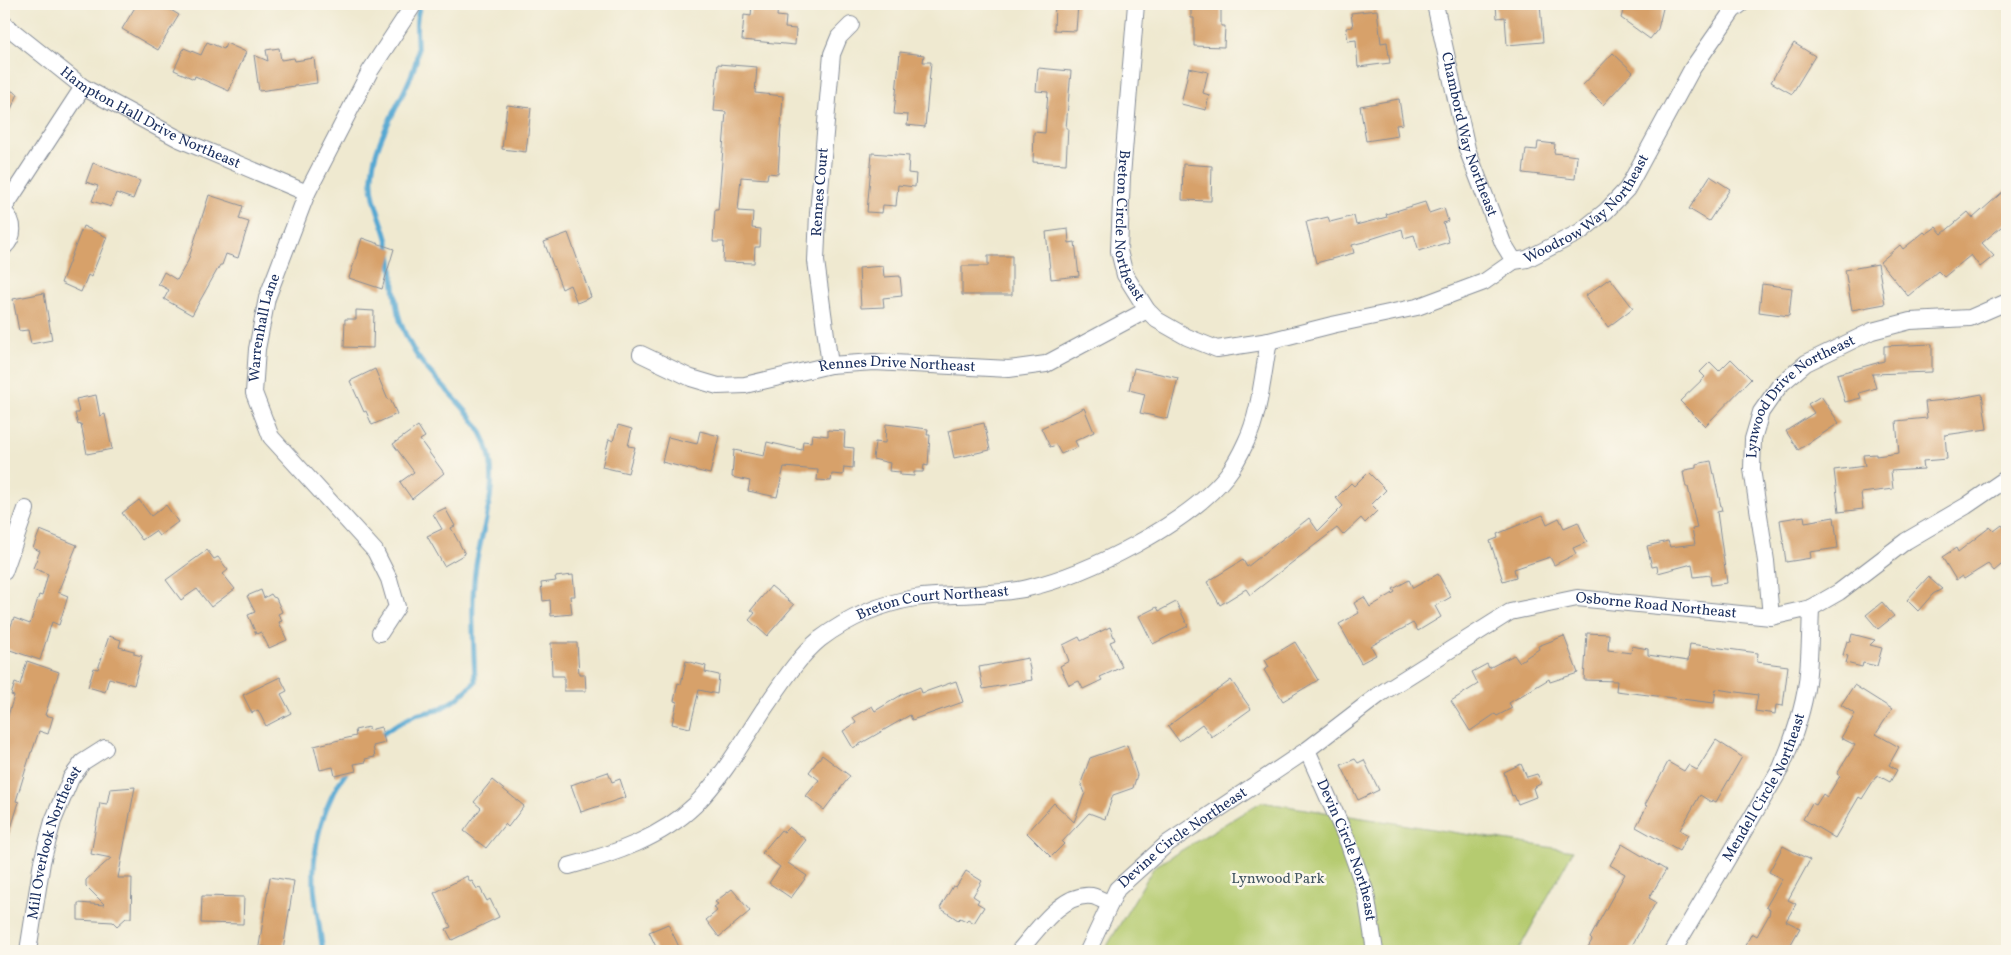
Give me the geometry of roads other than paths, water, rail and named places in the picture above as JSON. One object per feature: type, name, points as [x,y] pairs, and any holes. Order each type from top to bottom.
[{"type":"street","name":"Warrenhall Lane","points":[[380,633],[397,607],[389,579],[375,551],[271,437],[254,394],[257,348],[267,298],[307,193],[370,71],[414,4]]},
{"type":"street","name":"Breton Circle Northeast","points":[[1136,4],[1122,176],[1119,250],[1124,275],[1147,310],[1157,320],[1187,337],[1217,348],[1269,341]]},
{"type":"street","name":"Chambord Way Northeast","points":[[1434,4],[1468,149],[1503,243],[1514,261]]},
{"type":"street","name":"Woodrow Way Northeast","points":[[1269,341],[1417,307],[1484,282],[1514,261],[1527,258],[1580,232],[1606,211],[1626,188],[1692,69],[1733,10],[1741,4]]},
{"type":"street","name":"Hampton Hall Drive Northeast","points":[[4,24],[83,87],[179,139],[307,193]]},
{"type":"street","name":"Rennes Court","points":[[830,365],[816,261],[818,213],[832,54],[839,37],[851,25]]},
{"type":"street","points":[[4,208],[83,87]]},
{"type":"street","points":[[4,212],[11,222],[12,237],[4,247]]},
{"type":"street","name":"Lynwood Drive Northeast","points":[[1771,617],[1766,561],[1752,469],[1753,439],[1761,412],[1780,385],[1806,363],[1872,331],[1910,321],[1970,318],[2007,302]]},
{"type":"street","name":"Rennes Drive Northeast","points":[[641,354],[691,378],[718,386],[745,385],[830,365],[874,362],[1009,369],[1046,364],[1147,310]]},
{"type":"street","name":"Breton Court Northeast","points":[[569,866],[603,857],[645,839],[670,826],[694,806],[712,786],[798,663],[819,640],[852,618],[883,606],[916,598],[1008,591],[1027,588],[1060,578],[1102,562],[1159,531],[1205,498],[1227,474],[1247,441],[1256,413],[1269,341]]},
{"type":"street","name":"Osborne Road Northeast","points":[[1307,750],[1380,694],[1510,612],[1577,598],[1771,617],[1811,608],[1839,592],[1906,541],[2007,478]]},
{"type":"street","points":[[4,572],[26,509]]},
{"type":"street","name":"Mendell Circle Northeast","points":[[1673,951],[1781,768],[1790,747],[1807,682],[1811,608]]},
{"type":"street","name":"Mill Overlook Northeast","points":[[28,951],[42,862],[53,821],[71,778],[83,762],[105,748]]},
{"type":"street","name":"Devine Circle Northeast","points":[[1088,951],[1117,889],[1168,843],[1307,750]]},
{"type":"street","name":"Devin Circle Northeast","points":[[1307,750],[1348,842],[1366,893],[1375,951]]},
{"type":"street","points":[[1019,951],[1051,913],[1074,898],[1092,896],[1110,904]]},
{"type":"waterway","points":[[377,738],[415,715],[438,710],[458,698],[475,682],[474,579],[492,479],[491,464],[483,436],[475,423],[423,363],[404,332],[396,304],[388,242],[373,193],[372,176],[378,148],[414,68],[417,53],[416,24],[419,9]]},
{"type":"waterway","points":[[323,951],[314,886],[317,840],[332,796],[348,770]]},
{"type":"park label","name":"Lynwood Park","points":[[1278,879]]}]
